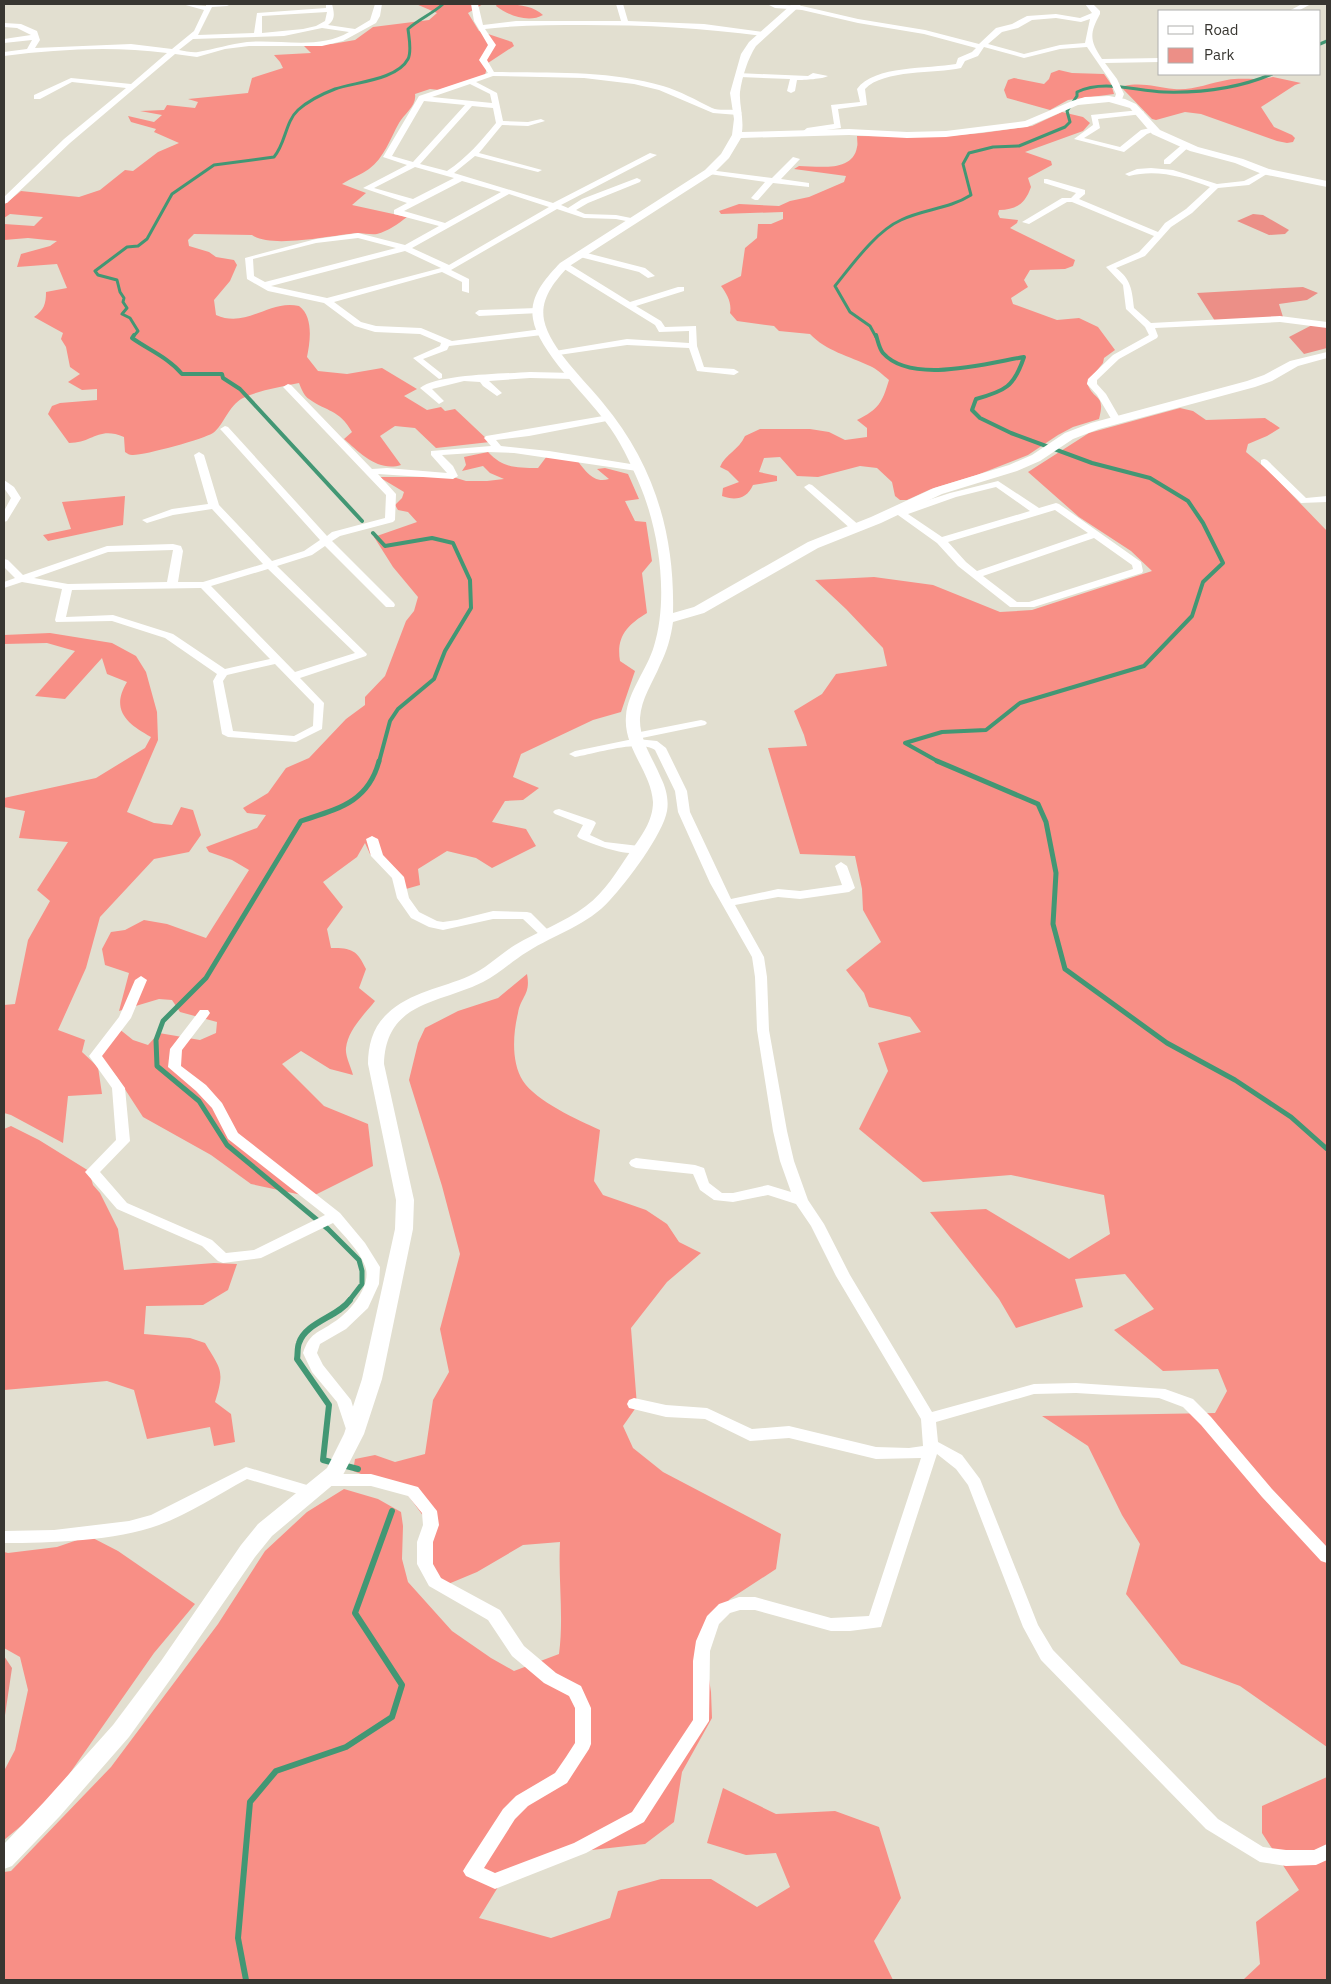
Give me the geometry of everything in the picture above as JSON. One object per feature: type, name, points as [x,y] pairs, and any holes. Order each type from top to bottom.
[{"type":"street","points":[[186,4],[208,6],[227,4]]},
{"type":"street","points":[[4,54],[30,50],[131,46],[197,55],[249,44],[322,44],[343,39],[373,20],[378,4]]},
{"type":"street","points":[[474,4],[474,12],[492,45],[483,60],[492,74]]},
{"type":"street","points":[[620,4],[625,23]]},
{"type":"street","points":[[771,4],[774,6],[795,5],[858,21],[924,32],[1024,56],[1060,47],[1089,45]]},
{"type":"street","points":[[1089,4],[1094,7],[1096,14],[1088,40],[1089,45],[1113,79],[1119,97]]},
{"type":"street","points":[[1296,10],[1307,4]]},
{"type":"street","points":[[4,1859],[121,1731],[168,1667],[248,1551],[265,1530],[324,1482],[354,1434],[372,1379],[404,1228],[405,1200],[376,1064],[376,1046],[383,1031],[392,1018],[404,1009],[427,996],[476,979],[522,948],[580,918],[599,903],[639,850],[660,815],[657,782],[635,739],[633,716],[635,706],[662,645],[667,619],[668,591],[659,520],[653,501],[624,441],[609,418],[555,354],[542,332],[537,311],[546,284],[564,266],[579,254],[709,172],[725,156],[737,135],[738,113],[735,93],[746,54],[752,44],[795,5]]},
{"type":"street","points":[[4,201],[67,141],[197,32],[208,6]]},
{"type":"street","points":[[191,37],[299,33],[323,26],[329,21],[330,7],[259,14],[258,34]]},
{"type":"street","points":[[805,134],[810,130],[838,126],[834,107],[864,103],[861,89],[866,83],[890,72],[906,69],[958,66],[961,60],[975,54],[981,46],[1000,30],[1015,26],[1030,18],[1056,16],[1081,20],[1096,14]]},
{"type":"street","points":[[481,27],[516,23],[625,23],[704,26],[763,34]]},
{"type":"street","points":[[4,25],[18,26],[34,33],[36,40],[30,50]]},
{"type":"street","points":[[323,26],[356,31]]},
{"type":"street","points":[[924,32],[934,26],[951,30]]},
{"type":"street","points":[[4,41],[35,36]]},
{"type":"street","points":[[1101,60],[1158,60]]},
{"type":"street","points":[[633,221],[616,217],[584,216],[508,191],[387,157],[422,98],[492,74],[584,76],[634,82],[661,88],[713,111],[738,113]]},
{"type":"street","points":[[740,75],[794,78],[824,76]]},
{"type":"street","points":[[791,92],[794,78]]},
{"type":"street","points":[[37,97],[71,80],[131,86]]},
{"type":"street","points":[[448,174],[475,154],[500,123],[493,93],[471,82]]},
{"type":"street","points":[[737,135],[849,132],[946,134],[1027,124],[1063,107],[1085,100],[1119,97],[1140,112],[1152,128],[1187,145],[1239,161],[1266,172],[1327,184]]},
{"type":"street","points":[[422,98],[497,106]]},
{"type":"street","points":[[414,202],[368,188],[414,164],[470,104]]},
{"type":"street","points":[[1140,112],[1094,118],[1097,126],[1094,130],[1078,139],[1121,150],[1152,128]]},
{"type":"street","points":[[500,123],[528,124],[541,121]]},
{"type":"street","points":[[1167,162],[1187,145]]},
{"type":"street","points":[[475,154],[538,170]]},
{"type":"street","points":[[328,301],[446,269],[554,207],[653,155]]},
{"type":"street","points":[[755,198],[770,181],[777,179],[796,159]]},
{"type":"street","points":[[1129,174],[1141,169],[1153,169],[1216,186],[1246,183],[1266,172]]},
{"type":"street","points":[[709,172],[806,186]]},
{"type":"street","points":[[446,226],[397,212],[461,178]]},
{"type":"street","points":[[569,211],[585,201],[637,180]]},
{"type":"street","points":[[1047,182],[1082,192],[1073,200]]},
{"type":"street","points":[[1116,420],[1101,394],[1092,384],[1094,379],[1116,357],[1154,336],[1149,326],[1130,309],[1129,288],[1123,276],[1110,267],[1142,254],[1168,224],[1204,199],[1216,186]]},
{"type":"street","points":[[264,285],[406,248],[508,191]]},
{"type":"street","points":[[1026,222],[1065,200],[1073,200],[1115,216],[1127,224],[1158,235]]},
{"type":"street","points":[[466,291],[466,281],[406,248],[358,235],[316,241],[249,258],[250,277],[271,289],[328,301],[358,324],[375,329],[421,331],[451,344],[542,332]]},
{"type":"street","points":[[579,254],[642,270],[651,276]]},
{"type":"street","points":[[564,266],[658,323],[662,330],[693,328],[693,346],[700,369],[734,372]]},
{"type":"street","points":[[630,305],[681,289]]},
{"type":"street","points":[[479,313],[537,311]]},
{"type":"street","points":[[1149,326],[1280,319],[1327,326]]},
{"type":"street","points":[[439,376],[418,358],[444,348],[446,342]]},
{"type":"street","points":[[555,354],[627,342],[693,346]]},
{"type":"street","points":[[898,512],[938,491],[1013,468],[1036,458],[1069,436],[1095,426],[1251,384],[1268,378],[1294,363],[1327,355]]},
{"type":"street","points":[[439,401],[425,388],[464,378],[483,379],[524,375],[574,376]]},
{"type":"street","points":[[483,379],[497,393]]},
{"type":"street","points":[[4,562],[22,578],[68,587],[204,585],[271,566],[308,553],[336,534],[390,520],[391,494],[288,387]]},
{"type":"street","points":[[498,449],[489,438],[529,433],[609,418]]},
{"type":"street","points":[[225,429],[325,540],[390,605]]},
{"type":"street","points":[[370,472],[387,471],[453,476],[450,468],[434,453],[474,449],[498,449],[571,457],[637,468]]},
{"type":"street","points":[[199,455],[214,506],[271,566],[362,654],[294,676]]},
{"type":"street","points":[[1264,462],[1304,501],[1327,499]]},
{"type":"street","points":[[4,483],[11,489],[16,498],[4,519]]},
{"type":"street","points":[[667,619],[699,610],[814,545],[898,512],[953,495],[998,484],[1039,512]]},
{"type":"street","points":[[809,487],[856,528]]},
{"type":"street","points":[[148,520],[172,512],[214,506]]},
{"type":"street","points":[[898,512],[941,542],[962,564],[1014,605],[1030,605],[1138,570],[1138,564],[1056,506],[941,542]]},
{"type":"street","points":[[976,575],[1096,534]]},
{"type":"street","points":[[4,585],[107,549],[173,547],[177,548],[178,551],[172,585]]},
{"type":"street","points":[[204,585],[319,703],[318,727],[296,739],[228,734],[218,681],[223,673],[277,660]]},
{"type":"street","points":[[68,587],[60,620],[113,618],[134,624],[169,636],[223,673]]},
{"type":"street","points":[[575,754],[701,723]]},
{"type":"street","points":[[4,1537],[54,1536],[129,1527],[155,1520],[246,1473],[324,1482],[372,1480],[413,1491],[429,1511],[431,1525],[425,1542],[426,1564],[435,1582],[494,1615],[518,1651],[550,1678],[575,1692],[583,1708],[583,1744],[572,1762],[561,1778],[522,1801],[509,1814],[472,1871],[495,1881],[580,1848],[638,1817],[701,1721],[703,1709],[700,1661],[704,1641],[716,1614],[736,1604],[763,1604],[826,1624],[875,1622],[931,1448],[928,1419],[843,1276],[817,1224],[802,1201],[787,1161],[780,1131],[763,1030],[761,977],[758,957],[716,883],[684,812],[681,792],[660,748],[653,742],[635,739]]},
{"type":"street","points":[[558,812],[590,823],[583,836],[602,845],[639,850]]},
{"type":"street","points":[[372,839],[377,856],[398,876],[403,898],[415,915],[433,924],[443,926],[493,915],[527,916],[546,934]]},
{"type":"street","points":[[728,903],[778,893],[800,895],[849,888],[841,866]]},
{"type":"street","points":[[141,980],[125,1018],[95,1056],[118,1088],[123,1141],[92,1172],[122,1206],[207,1242],[223,1258],[256,1254],[335,1216]]},
{"type":"street","points":[[204,1013],[176,1049],[174,1067],[201,1088],[217,1106],[233,1136],[335,1216],[360,1246],[373,1267],[372,1284],[363,1304],[341,1325],[314,1342],[310,1353],[317,1368],[344,1400],[354,1434]]},
{"type":"street","points":[[636,1163],[690,1168],[699,1172],[700,1181],[705,1188],[720,1198],[734,1198],[769,1190],[802,1201]]},
{"type":"street","points":[[928,1419],[1034,1389],[1076,1388],[1160,1393],[1188,1403],[1206,1421],[1267,1493],[1327,1557]]},
{"type":"street","points":[[634,1404],[666,1411],[707,1414],[750,1435],[788,1432],[876,1453],[909,1454],[931,1448],[939,1448],[963,1463],[975,1483],[1032,1626],[1047,1655],[1153,1766],[1212,1824],[1260,1854],[1286,1858],[1316,1857],[1327,1850]]},
{"type":"green space","points":[[1253,214],[1263,215],[1289,230],[1285,234],[1269,235],[1237,221]]},
{"type":"green space","points":[[1303,287],[1318,293],[1307,300],[1279,304],[1283,317],[1215,321],[1197,293]]},
{"type":"green space","points":[[1314,324],[1327,327],[1327,348],[1304,354],[1289,337]]},
{"type":"green space","points":[[4,1656],[12,1668],[4,1722]]},
{"type":"shaded area","points":[[416,4],[483,4],[468,13],[479,31],[512,42],[514,46],[488,63],[485,75],[439,90],[430,89],[415,94],[412,106],[399,123],[379,159],[366,171],[342,184],[366,193],[352,205],[407,217],[393,227],[377,234],[358,233],[303,240],[273,241],[252,235],[194,234],[188,240],[189,246],[209,252],[216,257],[234,260],[237,265],[230,281],[214,300],[216,315],[238,319],[278,306],[299,306],[307,316],[309,323],[310,337],[307,357],[318,371],[347,374],[382,368],[417,389],[404,396],[427,410],[441,407],[445,411],[455,409],[490,442],[436,448],[415,428],[395,426],[380,436],[401,465],[385,466],[377,464],[344,439],[352,432],[347,425],[337,415],[307,398],[299,383],[263,391],[243,398],[230,410],[213,433],[173,447],[130,455],[125,452],[124,437],[108,433],[84,441],[69,443],[48,414],[52,406],[60,403],[97,400],[97,389],[82,390],[68,382],[80,374],[70,367],[66,347],[61,339],[63,333],[34,317],[44,306],[46,292],[67,288],[57,264],[17,267],[21,254],[50,246],[57,241],[28,238],[4,240],[4,224],[34,226],[43,217],[10,214],[4,218],[4,205],[21,191],[79,197],[100,190],[125,170],[133,171],[158,152],[179,143],[154,132],[156,129],[131,122],[128,116],[154,122],[162,115],[140,111],[164,110],[167,105],[195,108],[198,102],[188,99],[248,93],[252,78],[283,68],[274,55],[311,53],[303,45],[332,44],[355,40],[373,27],[429,20],[437,13]]},
{"type":"shaded area","points":[[497,4],[528,7],[543,15],[532,18],[519,17],[501,10],[496,6]]},
{"type":"shaded area","points":[[1059,70],[1072,73],[1104,74],[1111,84],[1114,94],[1068,100],[1050,110],[1007,98],[1004,90],[1008,80],[1014,78],[1044,84],[1049,79],[1051,73]]},
{"type":"shaded area","points":[[1273,77],[1301,83],[1261,107],[1274,127],[1295,138],[1293,142],[1277,141],[1201,114],[1185,112],[1156,120],[1152,119],[1123,89],[1124,86],[1137,84],[1187,89],[1233,79]]},
{"type":"shaded area","points":[[1062,112],[1083,117],[1090,123],[1083,131],[1025,152],[1051,161],[1052,165],[1028,178],[1031,187],[1023,202],[1010,209],[999,210],[998,214],[1000,218],[1018,220],[1010,228],[1075,260],[1073,266],[1065,269],[1030,270],[1024,280],[1028,287],[1011,298],[1013,304],[1057,320],[1079,318],[1098,327],[1115,350],[1104,358],[1103,363],[1087,383],[1100,401],[1101,411],[1099,419],[1073,427],[1028,455],[977,475],[931,489],[907,500],[900,500],[895,496],[892,482],[877,468],[860,466],[818,477],[797,476],[780,457],[764,458],[759,472],[777,476],[777,481],[753,485],[740,498],[722,496],[723,488],[739,482],[728,471],[720,467],[745,436],[760,429],[810,429],[829,432],[845,440],[867,437],[867,428],[857,420],[875,409],[879,404],[889,380],[873,367],[830,349],[810,334],[779,331],[774,326],[737,321],[730,313],[729,299],[721,286],[741,276],[745,248],[757,238],[758,224],[771,224],[783,219],[783,212],[721,214],[719,211],[739,204],[779,206],[790,201],[809,197],[844,182],[846,176],[794,169],[799,166],[833,166],[849,161],[857,147],[857,136],[936,137],[982,133],[1032,126]]},
{"type":"shaded area","points":[[1180,408],[1193,411],[1206,420],[1265,418],[1280,428],[1248,444],[1246,452],[1269,471],[1327,531],[1327,1747],[1240,1686],[1181,1664],[1126,1594],[1140,1544],[1122,1515],[1088,1446],[1042,1416],[1215,1413],[1227,1391],[1218,1369],[1163,1371],[1114,1330],[1154,1309],[1125,1274],[1075,1279],[1083,1307],[1016,1328],[999,1299],[930,1212],[986,1209],[1069,1259],[1110,1234],[1104,1195],[1011,1175],[923,1182],[859,1129],[888,1071],[878,1043],[921,1032],[910,1017],[869,1007],[864,993],[846,970],[881,942],[863,910],[862,889],[855,856],[800,854],[768,748],[807,746],[794,711],[822,694],[836,674],[887,666],[883,648],[815,580],[874,577],[933,585],[1000,612],[1032,610],[1152,571],[1131,551],[1079,517],[1028,472],[1089,433]]},
{"type":"shaded area","points":[[488,452],[499,461],[516,467],[538,468],[547,456],[576,459],[590,475],[598,480],[609,479],[597,469],[605,468],[628,474],[639,499],[625,501],[635,521],[646,522],[652,561],[642,573],[647,613],[624,632],[620,645],[620,661],[635,671],[621,712],[593,720],[521,754],[513,777],[539,788],[523,800],[505,801],[492,822],[526,829],[536,846],[492,868],[476,858],[447,851],[418,869],[420,885],[406,889],[398,874],[370,854],[365,843],[357,857],[323,882],[343,907],[327,929],[331,948],[349,950],[357,954],[366,969],[359,988],[375,1001],[357,1023],[347,1041],[346,1054],[353,1075],[330,1069],[301,1051],[282,1064],[324,1106],[368,1124],[373,1166],[311,1197],[251,1184],[211,1155],[143,1117],[100,1055],[118,1028],[133,1040],[148,1045],[159,1033],[200,1040],[216,1033],[217,1022],[180,1012],[172,1000],[159,999],[119,1011],[129,973],[105,965],[102,949],[111,932],[125,930],[144,920],[167,924],[206,938],[249,870],[232,860],[209,852],[206,847],[257,828],[266,815],[247,813],[243,808],[268,793],[286,768],[309,758],[346,719],[365,705],[365,697],[385,676],[406,621],[414,611],[418,597],[393,567],[374,537],[417,522],[408,512],[398,510],[395,505],[402,498],[404,492],[379,477],[453,477],[466,481],[504,479],[490,473],[483,466],[462,471],[466,465],[464,457]]},
{"type":"shaded area","points":[[125,496],[123,525],[48,541],[43,535],[71,529],[62,502]]},
{"type":"shaded area","points":[[50,633],[112,643],[136,656],[146,672],[157,712],[158,740],[127,812],[154,823],[172,825],[181,807],[193,810],[201,835],[189,852],[154,859],[100,917],[86,968],[58,1030],[85,1040],[82,1052],[98,1067],[102,1094],[68,1096],[63,1143],[4,1113],[4,1005],[15,1004],[28,940],[50,901],[37,890],[68,842],[19,838],[25,811],[4,807],[4,798],[96,778],[145,748],[151,737],[135,727],[124,715],[120,701],[127,682],[107,674],[102,658],[65,699],[35,696],[75,651],[47,643],[4,644],[4,635]]},
{"type":"shaded area","points":[[527,974],[528,987],[519,1007],[514,1039],[516,1065],[523,1081],[537,1096],[547,1103],[600,1130],[594,1181],[603,1195],[646,1210],[667,1224],[679,1242],[701,1253],[667,1282],[631,1328],[637,1406],[623,1426],[633,1448],[663,1472],[781,1534],[776,1569],[730,1599],[716,1616],[704,1647],[711,1692],[712,1718],[682,1772],[674,1822],[645,1844],[583,1851],[506,1874],[479,1918],[551,1938],[610,1918],[618,1891],[661,1879],[711,1879],[757,1907],[790,1887],[776,1853],[746,1855],[707,1843],[723,1788],[776,1814],[835,1811],[879,1827],[901,1898],[874,1941],[893,1980],[4,1980],[4,1872],[11,1871],[111,1767],[218,1624],[265,1551],[307,1512],[344,1489],[378,1499],[401,1512],[403,1526],[402,1559],[408,1582],[452,1631],[491,1658],[514,1671],[559,1654],[561,1626],[560,1542],[523,1545],[477,1572],[441,1587],[422,1569],[424,1517],[404,1490],[353,1471],[355,1459],[375,1455],[395,1462],[425,1454],[433,1400],[449,1372],[440,1329],[460,1254],[442,1186],[409,1080],[418,1043],[425,1028],[458,1011],[498,998]]},
{"type":"shaded area","points":[[11,1126],[39,1140],[89,1171],[93,1185],[100,1193],[118,1229],[124,1270],[214,1263],[237,1264],[228,1290],[203,1305],[146,1306],[144,1334],[190,1338],[205,1343],[220,1371],[220,1383],[215,1402],[231,1414],[235,1442],[214,1446],[210,1427],[147,1439],[134,1390],[107,1381],[4,1390],[4,1129]]},
{"type":"shaded area","points":[[89,1536],[118,1551],[195,1604],[154,1653],[49,1803],[4,1840],[4,1771],[15,1750],[28,1690],[20,1657],[4,1648],[4,1552],[57,1547]]},
{"type":"shaded area","points":[[1327,1777],[1327,1980],[1243,1980],[1260,1964],[1256,1922],[1299,1890],[1262,1833],[1262,1806]]},
{"type":"waterway","points":[[133,337],[138,331],[130,318],[122,314],[127,308],[123,302],[124,298],[120,292],[117,280],[98,275],[95,271],[127,247],[138,246],[147,239],[172,194],[214,165],[274,157],[281,145],[290,120],[306,104],[320,95],[335,89],[385,76],[403,66],[410,52],[408,29],[443,4]]},
{"type":"waterway","points":[[1321,44],[1327,41]]},
{"type":"waterway","points":[[876,337],[870,326],[850,312],[835,286],[865,249],[892,225],[910,216],[963,200],[971,195],[963,164],[969,153],[993,147],[1019,146],[1065,127],[1070,122],[1067,111],[1077,96],[1077,92],[1087,88],[1109,86],[1164,92],[1192,92],[1232,87],[1269,75]]},
{"type":"waterway","points":[[134,335],[132,338],[165,359],[182,374],[222,374],[223,378],[240,389],[362,521]]},
{"type":"waterway","points":[[876,335],[883,353],[896,363],[912,368],[930,370],[971,367],[1024,357],[1012,381],[1001,390],[976,399],[972,410],[980,418],[1011,433],[1092,463],[1150,478],[1188,501],[1203,523],[1223,563],[1203,582],[1192,616],[1144,666],[1020,703],[986,730],[942,732],[905,743],[938,761]]},
{"type":"waterway","points":[[373,533],[385,546],[432,538],[453,543],[470,580],[471,608],[445,651],[434,679],[398,709],[390,721],[379,762]]},
{"type":"waterway","points":[[349,1301],[362,1284],[362,1271],[359,1260],[328,1229],[227,1145],[199,1101],[157,1066],[156,1040],[163,1021],[206,978],[301,821],[339,808],[359,795],[374,775],[379,761]]},
{"type":"waterway","points":[[938,761],[1038,804],[1046,822],[1056,873],[1053,924],[1065,969],[1167,1043],[1235,1080],[1291,1117],[1327,1149]]},
{"type":"waterway","points":[[350,1300],[345,1306],[308,1330],[298,1345],[297,1359],[329,1405],[323,1460],[358,1469]]},
{"type":"waterway","points":[[246,1980],[238,1938],[250,1802],[276,1771],[346,1747],[392,1717],[402,1685],[355,1613],[392,1511]]}]
